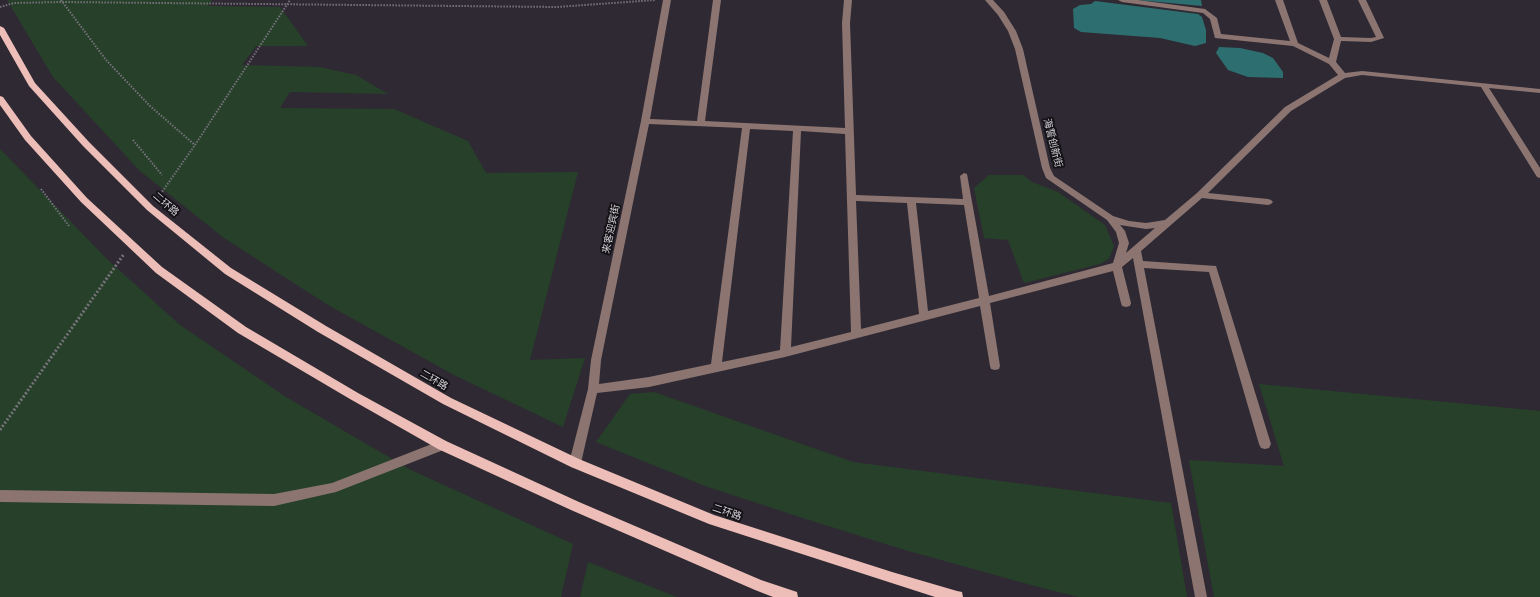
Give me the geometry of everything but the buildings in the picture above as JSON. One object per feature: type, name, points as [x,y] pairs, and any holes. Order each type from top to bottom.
[{"type":"main road","name":"二环路","points":[[0,28],[32,84],[86,144],[150,208],[228,271],[322,329],[447,401],[575,463],[713,520],[892,578],[957,597]]},
{"type":"main road","points":[[0,99],[28,138],[84,200],[159,270],[242,330],[354,396],[442,445],[582,509],[760,586],[792,597]]},
{"type":"street","name":"来客迎宾街","points":[[575,463],[593,389],[596,360],[645,121],[667,0]]},
{"type":"street","points":[[701,123],[717,0]]},
{"type":"street","points":[[848,0],[846,23],[856,333]]},
{"type":"street","name":"海誓创新街","points":[[989,0],[1001,14],[1012,31],[1019,49],[1046,168],[1050,178],[1110,218],[1120,231],[1124,243],[1117,266]]},
{"type":"street","points":[[1122,0],[1205,10],[1213,18],[1218,36],[1295,44],[1332,62],[1343,76]]},
{"type":"street","points":[[1279,0],[1295,44]]},
{"type":"street","points":[[1323,0],[1338,39],[1332,62]]},
{"type":"street","points":[[1338,39],[1371,40],[1380,38],[1362,0]]},
{"type":"street","points":[[593,389],[649,382],[785,353],[856,333],[924,317],[1117,266],[1200,195],[1288,109],[1343,76],[1362,73],[1540,91]]},
{"type":"street","points":[[1483,85],[1540,175]]},
{"type":"street","points":[[645,121],[849,131]]},
{"type":"street","points":[[716,368],[746,126]]},
{"type":"street","points":[[785,353],[797,128]]},
{"type":"street","points":[[964,176],[967,202],[995,366]]},
{"type":"street","points":[[1200,195],[1268,202]]},
{"type":"street","points":[[851,198],[967,202]]},
{"type":"street","points":[[911,200],[924,317]]},
{"type":"street","points":[[1110,218],[1129,224],[1146,226],[1168,223]]},
{"type":"street","points":[[1136,250],[1201,597]]},
{"type":"street","points":[[1138,264],[1213,269],[1265,444]]},
{"type":"street","points":[[1117,266],[1126,303]]},
{"type":"street","points":[[0,496],[274,500],[332,488],[442,445]]},
{"type":"path","points":[[150,208],[195,145],[290,0]]},
{"type":"path","points":[[0,7],[14,4],[62,1],[557,7],[656,0]]},
{"type":"path","points":[[62,1],[106,60],[150,106],[195,145]]},
{"type":"path","points":[[134,140],[162,175]]},
{"type":"path","points":[[41,188],[69,226]]},
{"type":"path","points":[[0,430],[131,244]]},
{"type":"shaded area","points":[[7,0],[212,0],[208,6],[280,7],[308,46],[256,46],[242,65],[319,67],[356,75],[388,94],[290,92],[280,108],[394,109],[468,141],[486,173],[578,172],[530,360],[585,358],[563,427],[454,375],[328,305],[224,238],[140,171],[53,77]]},
{"type":"shaded area","points":[[1137,0],[1201,0],[1202,6]]},
{"type":"shaded area","points":[[1095,1],[1198,14],[1202,17],[1206,30],[1206,43],[1195,46],[1160,38],[1081,32],[1074,28],[1073,9],[1080,5],[1091,4]]},
{"type":"shaded area","points":[[1219,47],[1240,48],[1263,53],[1273,58],[1283,72],[1283,78],[1248,77],[1228,70],[1216,53]]},
{"type":"shaded area","points":[[0,149],[108,260],[180,325],[286,397],[411,470],[573,544],[561,597],[0,597]]},
{"type":"shaded area","points":[[989,175],[1023,175],[1032,182],[1058,192],[1105,225],[1114,246],[1109,259],[1100,264],[1024,283],[1008,240],[984,238],[974,188]]},
{"type":"shaded area","points":[[1259,384],[1540,411],[1540,597],[1214,597],[1189,460],[1284,466]]},
{"type":"shaded area","points":[[654,392],[853,462],[1171,503],[1187,597],[1079,597],[1042,588],[905,550],[705,486],[596,442],[630,394]]},
{"type":"shaded area","points":[[588,562],[677,597],[580,597]]}]
